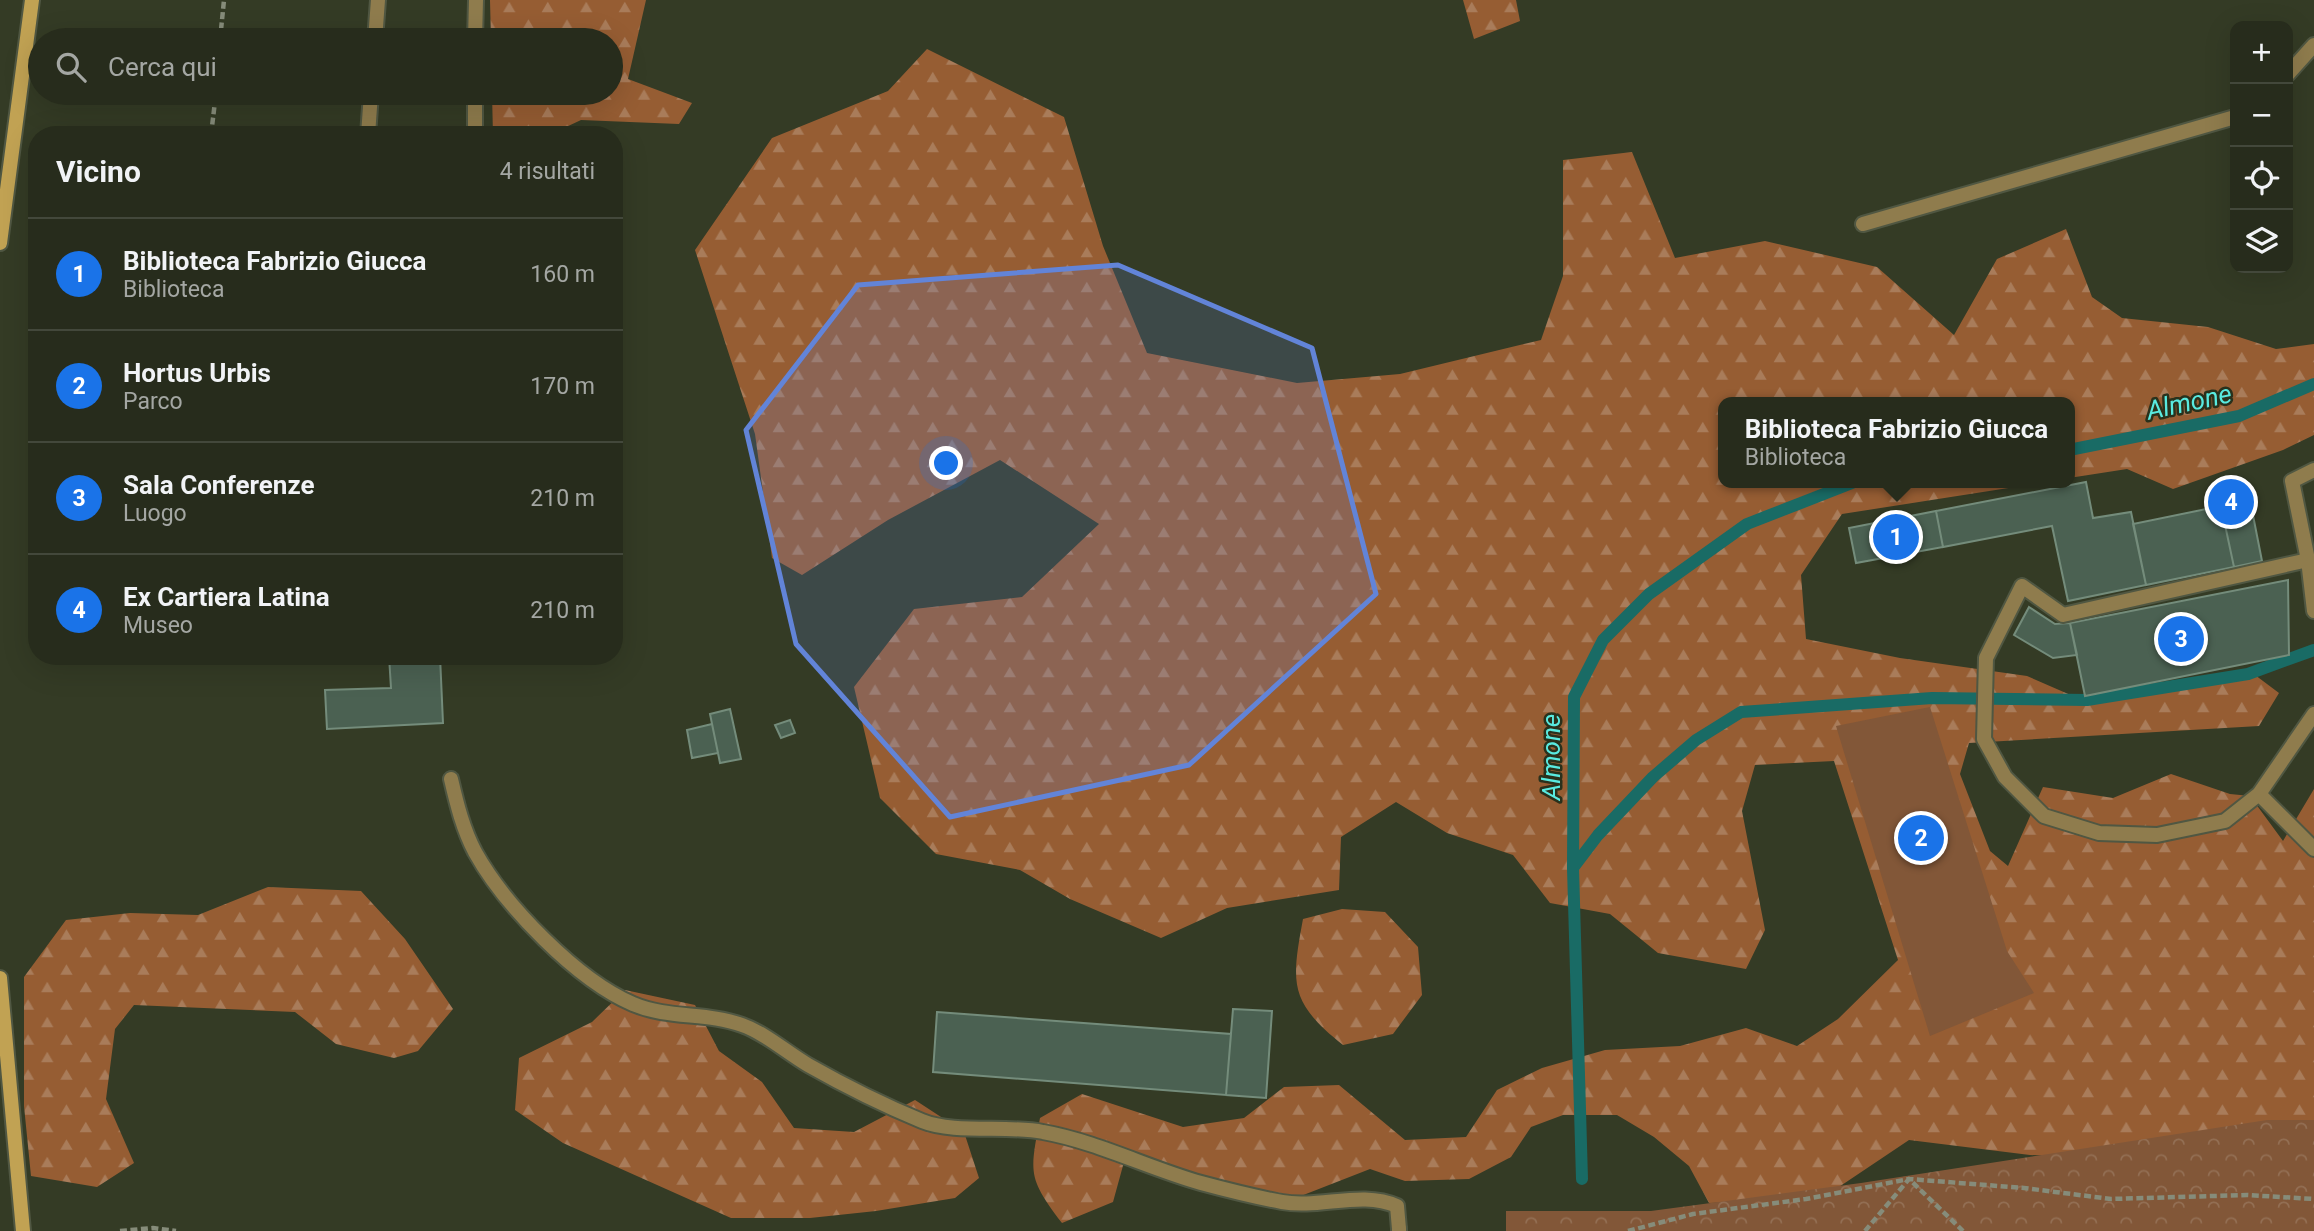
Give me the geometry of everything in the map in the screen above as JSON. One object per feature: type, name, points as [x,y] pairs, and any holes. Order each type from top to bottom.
[{"type":"main road","points":[[28,28],[32,0]]},
{"type":"main road","points":[[0,243],[28,30]]},
{"type":"main road","points":[[0,978],[23,1231]]},
{"type":"lane","points":[[376,28],[378,0]]},
{"type":"lane","points":[[475,0],[475,28]]},
{"type":"lane","points":[[2293,68],[2314,45]]},
{"type":"lane","points":[[369,126],[370,105]]},
{"type":"lane","points":[[475,105],[475,126]]},
{"type":"lane","points":[[1863,224],[2230,118]]},
{"type":"lane","points":[[2314,470],[2292,481],[2308,560],[2314,611]]},
{"type":"lane","points":[[2308,560],[2063,615],[2022,586],[1986,659],[1984,739],[2005,777],[2044,816],[2099,833],[2157,835],[2225,821],[2259,794],[2314,714]]},
{"type":"lane","points":[[451,779],[460,818],[475,852],[497,886],[573,963],[600,985],[633,1004],[663,1013],[743,1025],[846,1086],[926,1123],[1041,1131],[1141,1160],[1200,1183],[1282,1202],[1308,1205],[1372,1200],[1387,1202],[1396,1206],[1399,1230]]},
{"type":"lane","points":[[2259,794],[2314,849]]},
{"type":"path","points":[[221,28],[224,0]]},
{"type":"path","points":[[212,126],[215,105]]},
{"type":"path","points":[[1865,1231],[1909,1179]]},
{"type":"path","points":[[1909,1179],[1963,1231]]},
{"type":"path","points":[[1628,1231],[1705,1212],[1806,1199],[1909,1179],[2110,1199],[2247,1195],[2314,1199]]},
{"type":"path","points":[[120,1231],[153,1228],[176,1231]]},
{"type":"highlighted area","points":[[1118,265],[1312,348],[1376,594],[1189,765],[950,817],[796,644],[746,430],[858,285]]},
{"type":"green space","points":[[490,0],[646,0],[628,79],[692,103],[679,124],[581,120],[568,126],[493,126],[492,105],[623,105],[623,28],[491,28]]},
{"type":"green space","points":[[1463,0],[1516,0],[1520,21],[1474,39]]},
{"type":"green space","points":[[927,49],[1064,117],[1103,246],[1147,353],[1297,383],[1400,374],[1541,340],[1563,276],[1563,160],[1632,152],[1675,258],[1765,241],[1877,267],[1954,335],[1997,259],[2066,229],[2092,297],[2122,318],[2208,327],[2276,349],[2314,344],[2314,435],[2283,450],[2173,489],[2127,469],[2075,477],[2075,397],[1718,397],[1718,488],[2009,488],[1842,514],[1801,575],[1806,639],[1900,658],[2027,676],[2082,700],[2247,669],[2279,693],[2259,726],[1969,743],[1960,774],[1990,851],[2008,866],[2043,787],[2113,798],[2171,774],[2230,794],[2250,796],[2283,841],[2314,789],[2314,1164],[2030,1155],[1909,1140],[1821,1199],[1709,1203],[1689,1166],[1654,1137],[1617,1115],[1563,1115],[1531,1127],[1511,1157],[1469,1179],[1405,1181],[1370,1169],[1288,1201],[1194,1173],[1124,1162],[1113,1202],[1062,1223],[1037,1184],[1034,1151],[1040,1118],[1082,1094],[1183,1127],[1244,1118],[1284,1087],[1339,1085],[1405,1140],[1466,1137],[1497,1090],[1542,1068],[1605,1050],[1680,1046],[1746,1028],[1797,1046],[1838,1019],[1898,960],[1834,761],[1755,765],[1742,811],[1765,930],[1746,969],[1658,953],[1610,914],[1550,903],[1513,855],[1447,833],[1396,802],[1341,837],[1339,890],[1227,908],[1161,938],[1070,899],[1020,870],[936,854],[880,798],[854,687],[914,609],[1022,597],[1099,524],[1000,460],[888,520],[802,575],[772,558],[755,434],[695,250],[772,138],[888,91]]},
{"type":"green space","points":[[1930,707],[2007,951],[2034,993],[1930,1036],[1836,726]]},
{"type":"green space","points":[[268,887],[361,891],[405,939],[453,1009],[418,1051],[394,1058],[336,1044],[295,1012],[134,1005],[115,1029],[106,1099],[134,1163],[97,1187],[31,1176],[24,1106],[24,977],[66,920],[130,913],[198,915]]},
{"type":"green space","points":[[1342,909],[1385,912],[1418,947],[1422,995],[1393,1034],[1343,1045],[1325,1030],[1303,1003],[1296,976],[1303,919]]},
{"type":"green space","points":[[625,990],[695,1005],[719,1051],[762,1082],[794,1128],[854,1132],[915,1100],[964,1132],[979,1178],[955,1198],[876,1211],[810,1218],[731,1218],[563,1143],[515,1110],[519,1058],[592,1022]]},
{"type":"green space","points":[[2267,1120],[2314,1120],[2314,1231],[1506,1231],[1506,1211],[1651,1211],[1861,1183]]},
{"type":"building","points":[[2086,482],[2093,518],[2131,512],[2146,585],[2068,601],[2052,526],[1943,547],[1936,511],[2055,488],[2075,488],[2075,484]]},
{"type":"building","points":[[2250,500],[2262,561],[2234,567],[2221,506]]},
{"type":"building","points":[[2221,506],[2234,567],[2146,585],[2133,524]]},
{"type":"building","points":[[1936,511],[1943,547],[1856,563],[1849,528]]},
{"type":"building","points":[[2288,580],[2289,655],[2085,696],[2070,623]]},
{"type":"building","points":[[2029,607],[2055,624],[2070,623],[2077,655],[2053,658],[2014,635]]},
{"type":"building","points":[[390,665],[440,665],[443,723],[327,729],[325,690],[391,688]]},
{"type":"building","points":[[730,709],[741,759],[720,763],[710,714]]},
{"type":"building","points":[[790,720],[795,733],[781,738],[775,725]]},
{"type":"building","points":[[712,724],[718,753],[692,758],[687,730]]},
{"type":"building","points":[[1233,1009],[1272,1011],[1266,1098],[1226,1095]]},
{"type":"building","points":[[937,1012],[1231,1034],[1226,1095],[933,1072]]},
{"type":"waterway","name":"Almone","points":[[2075,449],[2239,416],[2314,384]]},
{"type":"waterway","name":"Almone","points":[[1582,1179],[1573,868],[1574,697],[1603,640],[1649,594],[1747,524],[1839,488]]},
{"type":"waterway","points":[[1573,868],[1598,835],[1653,777],[1696,740],[1741,712],[1932,698],[2087,700],[2248,674],[2314,650]]},
{"type":"place","name":"Ex Cartiera Latina","points":[[2231,502]]},
{"type":"place","name":"Biblioteca Fabrizio Giucca","points":[[1896,537]]},
{"type":"place","name":"Sala Conferenze","points":[[2181,639]]},
{"type":"place","name":"Hortus Urbis","points":[[1921,838]]}]
